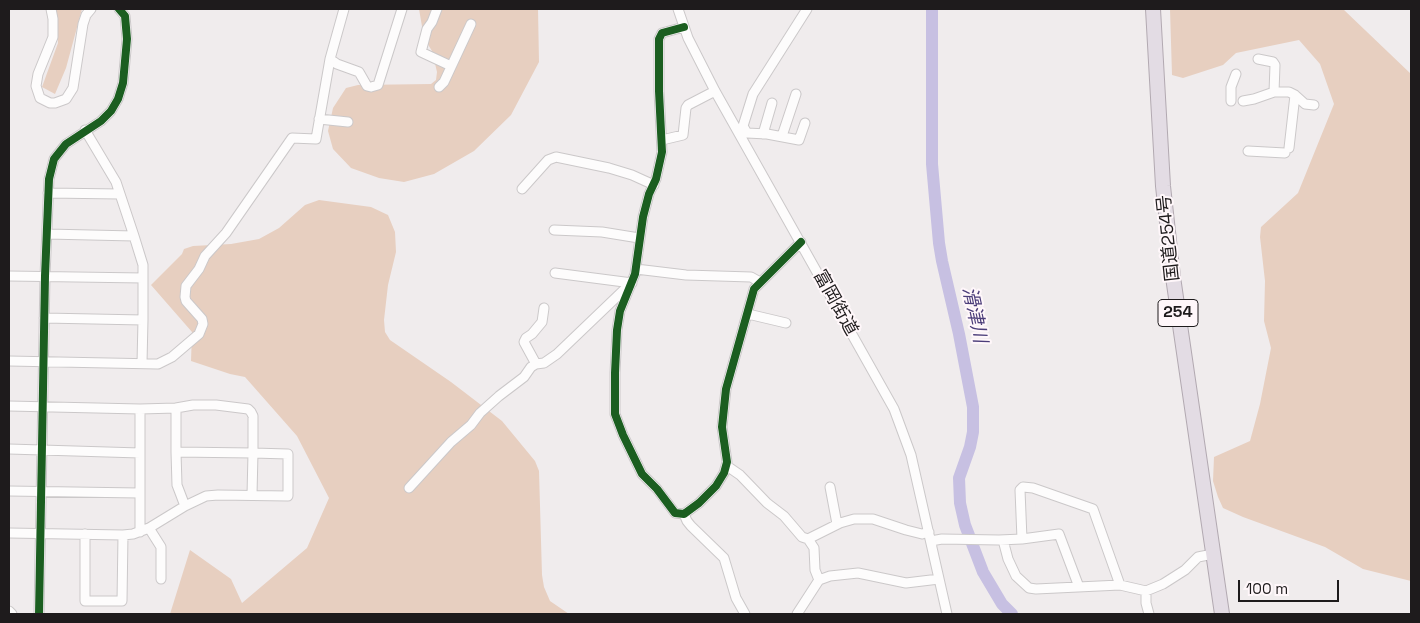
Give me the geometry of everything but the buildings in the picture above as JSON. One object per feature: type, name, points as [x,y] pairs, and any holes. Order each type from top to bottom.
[{"type":"highway","name":"国道254号","points":[[1153,9],[1163,176],[1173,277],[1222,614]]},
{"type":"street","points":[[51,9],[54,26],[53,37],[38,74],[36,86],[40,98],[50,103],[66,99],[73,88],[83,24],[86,15],[91,9]]},
{"type":"street","points":[[39,614],[46,234],[50,173],[54,159],[66,144],[101,121],[111,111],[120,92],[123,83],[127,30],[125,16],[119,9]]},
{"type":"street","points":[[9,362],[158,364],[168,360],[199,334],[202,329],[202,319],[186,301],[184,292],[186,286],[199,269],[205,256],[226,233],[292,138],[316,139],[330,59],[344,9]]},
{"type":"street","points":[[330,59],[337,64],[359,72],[367,86],[378,85],[402,9]]},
{"type":"street","points":[[437,9],[427,29],[421,52],[450,66]]},
{"type":"street","name":"富岡街道","points":[[678,9],[694,50],[715,91],[741,130],[894,409],[911,455],[947,614]]},
{"type":"street","points":[[805,123],[799,140],[782,136],[747,133],[741,130],[753,94],[807,9]]},
{"type":"street","points":[[439,87],[444,82],[471,24]]},
{"type":"street","points":[[684,27],[662,34],[660,39],[659,115],[662,152],[654,185],[646,205],[639,238],[636,269],[620,311],[615,373],[615,414],[623,435],[642,474],[657,489],[674,513],[684,514],[716,486],[727,466],[722,435],[726,389],[754,289],[801,242]]},
{"type":"street","points":[[1258,59],[1275,64],[1274,92]]},
{"type":"street","points":[[1231,101],[1231,86],[1236,74]]},
{"type":"street","points":[[662,140],[683,135],[688,105],[715,91]]},
{"type":"street","points":[[1243,101],[1274,92],[1289,92],[1296,95],[1304,104],[1314,105]]},
{"type":"street","points":[[782,136],[796,94]]},
{"type":"street","points":[[1248,151],[1287,150],[1296,95]]},
{"type":"street","points":[[762,134],[772,103]]},
{"type":"street","points":[[319,119],[348,122]]},
{"type":"street","points":[[85,130],[116,182],[142,265],[142,363]]},
{"type":"street","points":[[522,189],[548,160],[556,156],[609,168],[632,175],[654,185]]},
{"type":"street","points":[[48,193],[120,194]]},
{"type":"street","points":[[554,230],[602,232],[639,238]]},
{"type":"street","points":[[46,234],[134,236]]},
{"type":"street","points":[[636,269],[686,275],[752,277],[760,282]]},
{"type":"street","points":[[555,273],[632,283]]},
{"type":"street","points":[[9,276],[143,278]]},
{"type":"street","points":[[409,488],[451,442],[471,425],[480,413],[524,377],[531,367],[544,363],[557,354],[632,283]]},
{"type":"street","points":[[536,364],[524,342],[542,322],[544,308]]},
{"type":"street","points":[[748,314],[786,324]]},
{"type":"street","points":[[44,318],[143,320]]},
{"type":"street","points":[[9,406],[140,409],[216,405],[248,409],[253,416],[252,495]]},
{"type":"street","points":[[176,408],[177,485],[185,506]]},
{"type":"street","points":[[140,409],[140,532]]},
{"type":"street","points":[[9,449],[140,453]]},
{"type":"street","points":[[9,533],[123,535],[140,532],[149,528],[185,506],[212,495],[288,496],[288,454],[176,452]]},
{"type":"street","points":[[727,466],[740,475],[767,503],[784,516],[802,537],[808,539],[814,548],[815,570],[819,580]]},
{"type":"street","points":[[830,487],[838,524]]},
{"type":"street","points":[[1022,539],[1020,490],[1023,487],[1033,488],[1093,509],[1120,585]]},
{"type":"street","points":[[9,490],[139,493]]},
{"type":"street","points":[[684,514],[691,526],[724,558],[736,598],[745,614]]},
{"type":"street","points":[[808,539],[838,524],[854,519],[873,519],[930,537],[944,539],[1001,540],[1059,534],[1079,587]]},
{"type":"street","points":[[149,528],[161,547],[161,579]]},
{"type":"street","points":[[86,534],[85,601],[122,600],[123,535]]},
{"type":"street","points":[[1001,540],[1016,576],[1029,588],[1043,589],[1120,585],[1146,591],[1163,584],[1185,570],[1198,557],[1213,554]]},
{"type":"street","points":[[797,614],[819,580],[830,576],[858,573],[906,583],[939,579]]},
{"type":"street","points":[[1146,591],[1146,603],[1149,614]]},
{"type":"street","points":[[9,611],[12,614]]},
{"type":"shaded area","points":[[55,9],[82,9],[66,68],[55,94],[42,87],[58,43]]},
{"type":"shaded area","points":[[419,9],[538,9],[539,62],[511,115],[474,151],[434,174],[404,182],[379,178],[351,168],[333,149],[328,131],[333,108],[346,88],[358,85],[431,84],[436,80],[437,72],[432,51],[424,38]]},
{"type":"shaded area","points":[[1170,9],[1343,9],[1411,74],[1411,581],[1363,569],[1325,547],[1243,517],[1223,508],[1218,497],[1213,481],[1214,457],[1250,441],[1260,404],[1271,348],[1264,321],[1265,281],[1260,237],[1261,227],[1298,193],[1334,104],[1320,64],[1299,40],[1236,53],[1223,65],[1183,78],[1172,75]]},
{"type":"shaded area","points":[[319,200],[371,207],[388,215],[395,232],[396,252],[388,285],[384,320],[385,332],[390,340],[451,382],[502,421],[535,461],[539,471],[544,587],[550,601],[569,614],[170,614],[190,550],[231,579],[242,603],[307,548],[329,498],[297,436],[245,377],[191,361],[192,332],[151,285],[182,254],[184,249],[193,246],[231,244],[259,239],[279,228],[305,205]]},
{"type":"waterway","name":"滑津川","points":[[932,9],[932,164],[939,243],[973,407],[973,432],[959,478],[960,503],[965,525],[983,572],[1002,604],[1012,614]]},
{"type":"cycle path","points":[[39,614],[45,276],[49,179],[54,159],[66,144],[101,121],[111,111],[118,99],[123,83],[127,39],[125,16],[119,9]]},
{"type":"cycle path","points":[[684,27],[662,33],[659,39],[662,152],[656,179],[649,194],[643,217],[635,274],[620,311],[615,373],[615,414],[623,435],[642,474],[657,489],[675,513],[684,514],[699,503],[716,486],[724,473],[727,462],[722,427],[726,389],[754,289],[801,242]]}]
